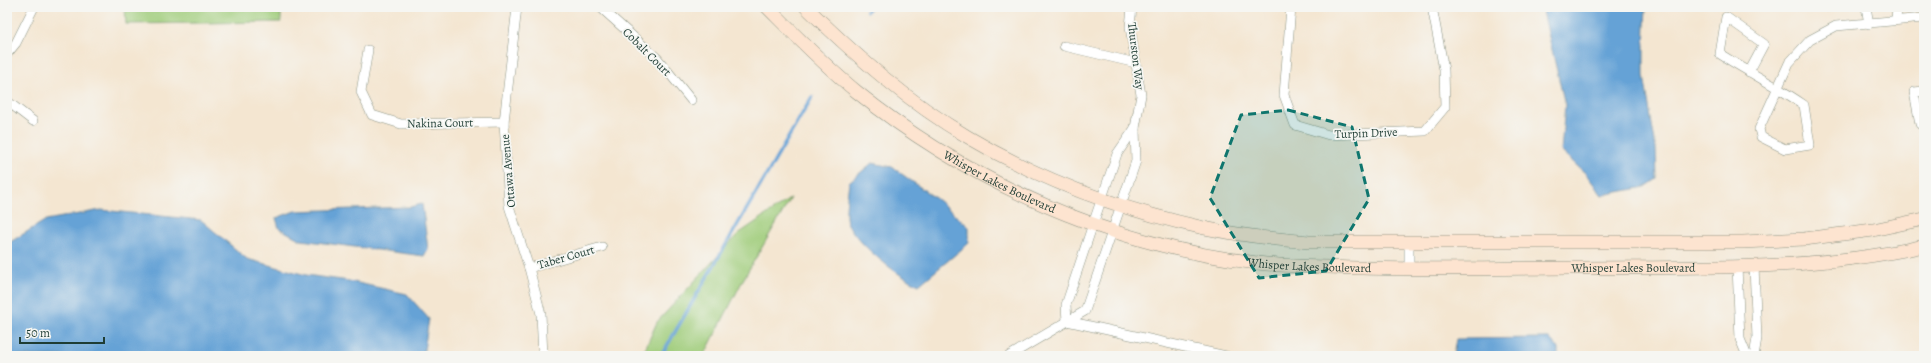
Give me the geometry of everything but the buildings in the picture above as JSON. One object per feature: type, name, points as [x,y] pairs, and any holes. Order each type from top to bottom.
[{"type":"street","points":[[7,54],[16,43],[34,7]]},
{"type":"street","name":"Ottawa Avenue","points":[[517,7],[504,122],[509,206],[529,268],[541,314],[543,356]]},
{"type":"street","name":"Cobalt Court","points":[[600,7],[657,58],[691,100]]},
{"type":"street","name":"Whisper Lakes Boulevard","points":[[767,7],[857,91],[915,134],[968,168],[1029,198],[1093,224],[1191,251],[1256,263],[1317,267],[1409,269],[1754,266],[1828,262],[1889,254],[1924,246]]},
{"type":"street","name":"Whisper Lakes Boulevard","points":[[806,7],[850,50],[906,95],[968,137],[1032,171],[1121,206],[1205,228],[1249,236],[1308,242],[1735,242],[1804,239],[1873,230],[1924,220]]},
{"type":"street","name":"Thurston Way","points":[[1009,356],[1067,321],[1085,312],[1136,161],[1135,128],[1141,95],[1130,27],[1132,7]]},
{"type":"street","name":"Turpin Drive","points":[[1291,7],[1284,95],[1294,125],[1329,135],[1426,131],[1445,107],[1444,70],[1432,7]]},
{"type":"street","points":[[1866,7],[1869,24]]},
{"type":"street","points":[[1896,20],[1897,7]]},
{"type":"street","points":[[1749,72],[1764,44],[1726,18],[1720,54],[1749,72],[1778,86],[1804,105],[1810,145],[1785,149],[1761,137],[1759,129],[1778,86],[1789,63],[1810,40],[1836,26],[1924,18]]},
{"type":"street","points":[[1064,46],[1136,63]]},
{"type":"street","name":"Nakina Court","points":[[368,50],[361,92],[372,115],[400,124],[504,122]]},
{"type":"street","points":[[1924,91],[1914,92],[1920,124],[1924,123]]},
{"type":"street","points":[[7,101],[33,121]]},
{"type":"street","name":"Thurston Way","points":[[1067,321],[1066,305],[1117,154],[1135,128]]},
{"type":"street","points":[[1409,243],[1409,269]]},
{"type":"street","name":"Taber Court","points":[[529,268],[602,247]]},
{"type":"street","points":[[1737,266],[1740,339],[1747,356]]},
{"type":"street","points":[[1754,266],[1757,338],[1754,356]]},
{"type":"street","points":[[1067,321],[1226,356]]},
{"type":"highlighted area","points":[[1288,110],[1352,127],[1369,199],[1326,271],[1259,278],[1210,198],[1241,115]]},
{"type":"green space","points":[[125,7],[281,7],[281,22],[126,24]]},
{"type":"green space","points":[[791,198],[744,278],[704,356],[642,356],[657,322],[738,234]]},
{"type":"water","points":[[1542,7],[1646,7],[1644,76],[1656,149],[1657,179],[1645,187],[1602,195],[1585,173],[1561,151],[1565,105]]},
{"type":"water","points":[[872,163],[892,167],[938,200],[969,227],[969,243],[919,285],[900,275],[878,258],[859,239],[847,222],[846,208],[849,182]]},
{"type":"water","points":[[422,204],[428,249],[424,256],[301,240],[279,228],[276,218],[295,211],[410,207]]},
{"type":"water","points":[[101,210],[201,220],[247,259],[306,275],[349,281],[407,294],[429,319],[423,356],[7,356],[7,244],[46,220]]},
{"type":"water","points":[[1549,338],[1558,348],[1558,356],[1453,356],[1456,339]]},
{"type":"waterway","points":[[867,11],[870,7]]},
{"type":"waterway","points":[[661,356],[812,97]]}]
